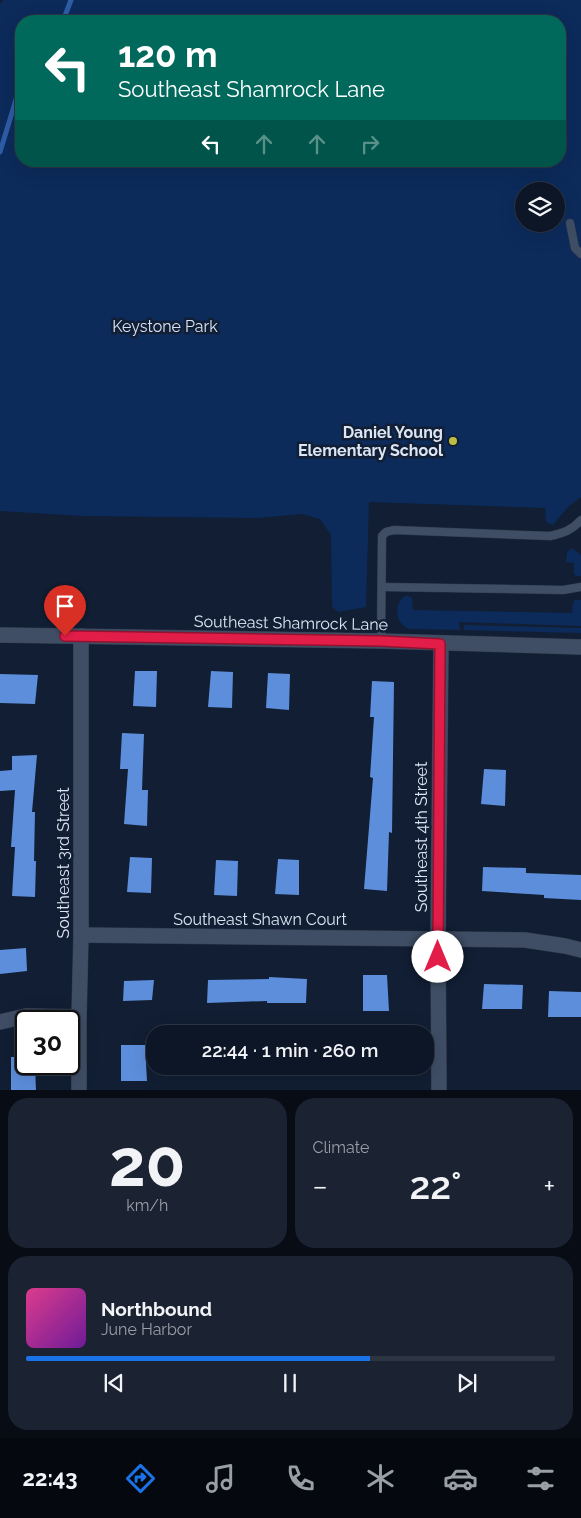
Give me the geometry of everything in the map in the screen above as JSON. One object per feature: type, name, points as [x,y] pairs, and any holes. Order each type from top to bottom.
[{"type":"street","name":"Southeast Shamrock Lane","points":[[0,635],[381,641],[581,647]]},
{"type":"street","name":"Southeast 3rd Street","points":[[79,1010],[81,636]]},
{"type":"street","name":"Southeast 4th Street","points":[[438,1090],[440,644]]},
{"type":"street","name":"Southeast Shawn Court","points":[[81,935],[525,940],[581,950]]},
{"type":"street","points":[[0,1022],[15,1019]]},
{"type":"street","name":"Southeast 3rd Street","points":[[79,1075],[79,1090]]},
{"type":"lane","points":[[570,224],[575,248],[581,254]]},
{"type":"lane","points":[[381,641],[382,536],[386,532],[394,530],[550,536],[566,533],[581,520]]},
{"type":"lane","points":[[382,587],[563,590],[581,587]]},
{"type":"green space","name":"Keystone Park","points":[[3,0],[581,0],[581,497],[569,506],[553,525],[546,522],[545,508],[369,502],[366,607],[339,612],[332,607],[331,535],[320,519],[302,514],[258,518],[83,516],[0,511],[0,4]]},
{"type":"green space","points":[[570,549],[581,555],[581,576],[574,574],[574,563],[566,562],[567,552]]},
{"type":"green space","points":[[405,596],[412,598],[413,610],[572,613],[575,600],[581,600],[581,626],[459,622],[460,630],[410,629],[401,623],[397,614],[399,604]]},
{"type":"green space","points":[[464,625],[581,628],[581,633],[464,630]]},
{"type":"building","points":[[135,671],[157,671],[156,707],[133,706]]},
{"type":"building","points":[[211,671],[233,672],[232,708],[208,707]]},
{"type":"building","points":[[268,673],[290,674],[289,710],[266,708]]},
{"type":"building","points":[[0,674],[38,675],[35,704],[0,703]]},
{"type":"building","points":[[372,681],[394,682],[392,833],[389,832],[387,891],[364,889],[373,778],[370,777],[374,717],[370,717]]},
{"type":"building","points":[[122,733],[144,734],[142,790],[148,790],[147,826],[124,824],[128,769],[120,769]]},
{"type":"building","points":[[37,755],[32,812],[35,812],[35,897],[12,896],[15,847],[11,847],[15,790],[0,791],[0,771],[12,770],[12,756]]},
{"type":"building","points":[[484,769],[506,770],[505,806],[481,804]]},
{"type":"building","points":[[130,857],[152,858],[151,893],[127,892]]},
{"type":"building","points":[[278,859],[299,860],[299,895],[275,894]]},
{"type":"building","points":[[216,860],[238,861],[237,896],[214,895]]},
{"type":"building","points":[[483,867],[526,868],[526,873],[581,875],[581,900],[544,898],[544,895],[482,891]]},
{"type":"building","points":[[26,948],[27,971],[0,974],[0,950]]},
{"type":"building","points":[[363,975],[387,975],[389,1011],[363,1011]]},
{"type":"building","points":[[269,977],[307,979],[306,1003],[267,1003],[267,1001],[207,1003],[208,980],[269,979]]},
{"type":"building","points":[[154,980],[152,1000],[123,1001],[124,981]]},
{"type":"building","points":[[484,984],[523,985],[522,1009],[482,1009]]},
{"type":"building","points":[[549,991],[581,992],[581,1017],[548,1017]]},
{"type":"building","points":[[121,1045],[145,1045],[147,1081],[121,1081]]},
{"type":"building","points":[[11,1057],[15,1057],[15,1075],[35,1075],[36,1090],[11,1090]]},
{"type":"waterway","points":[[65,15],[71,0]]},
{"type":"waterway","points":[[0,152],[15,103]]},
{"type":"place","name":"Daniel Young Elementary School","points":[[453,441]]},
{"type":"route","points":[[65,636],[381,641],[440,644],[438,957]]}]
